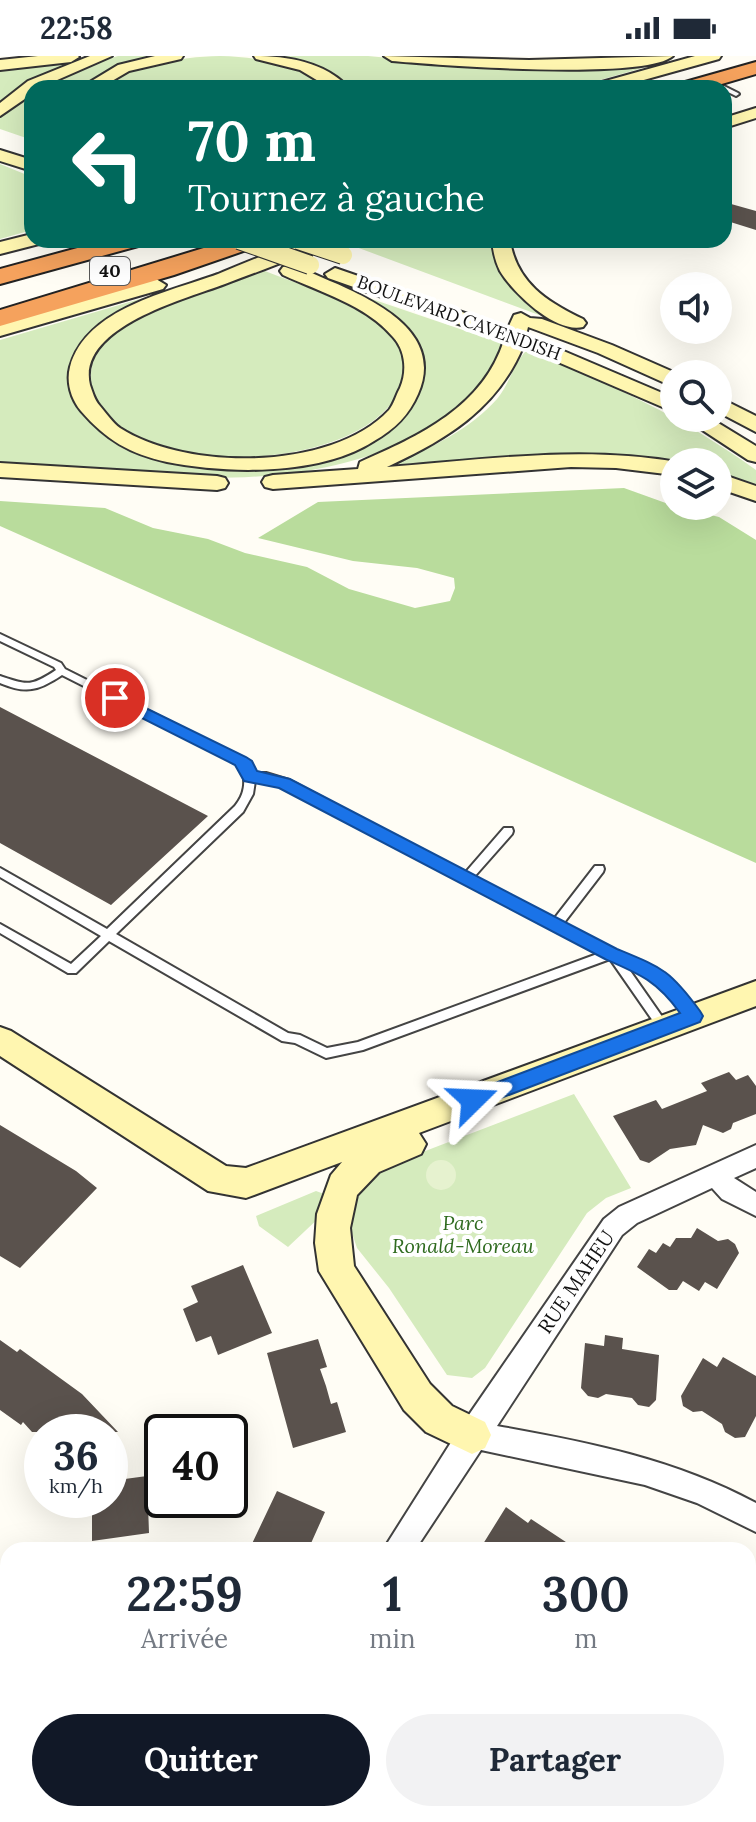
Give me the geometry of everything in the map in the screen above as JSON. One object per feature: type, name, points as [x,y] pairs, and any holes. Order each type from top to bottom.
[{"type":"highway","points":[[732,88],[756,68]]},
{"type":"highway","name":"40","points":[[0,277],[105,248]]},
{"type":"highway","name":"40","points":[[0,302],[193,248]]},
{"type":"highway","points":[[0,318],[230,248]]},
{"type":"main road","points":[[0,65],[77,56]]},
{"type":"main road","points":[[44,80],[104,56]]},
{"type":"main road","points":[[102,80],[124,68],[175,56]]},
{"type":"main road","points":[[262,56],[306,67],[328,80]]},
{"type":"main road","points":[[392,56],[547,66],[617,63],[665,56]]},
{"type":"main road","points":[[626,80],[713,56]]},
{"type":"main road","points":[[0,111],[24,92]]},
{"type":"main road","points":[[732,120],[756,113]]},
{"type":"main road","points":[[0,137],[24,145]]},
{"type":"main road","points":[[0,155],[24,163]]},
{"type":"main road","points":[[0,248],[24,242]]},
{"type":"main road","points":[[240,248],[268,261],[290,271],[377,313],[406,338],[414,361],[414,383],[404,404],[381,426],[349,444],[314,456],[269,464],[208,464],[172,458],[137,447],[108,430],[89,412],[78,382],[83,360],[98,337],[147,305],[268,261],[304,248]]},
{"type":"main road","name":"BOULEVARD CAVENDISH","points":[[262,248],[519,328],[605,349],[660,367]]},
{"type":"main road","points":[[0,330],[283,248]]},
{"type":"main road","name":"BOULEVARD CAVENDISH","points":[[321,248],[350,258]]},
{"type":"main road","points":[[502,248],[508,270],[522,288],[543,304],[660,364]]},
{"type":"main road","name":"BOULEVARD CAVENDISH","points":[[429,286],[660,399]]},
{"type":"main road","points":[[348,475],[435,436],[468,413],[492,387],[519,328]]},
{"type":"main road","points":[[732,391],[756,405]]},
{"type":"main road","points":[[732,411],[756,425]]},
{"type":"main road","points":[[718,432],[756,455]]},
{"type":"main road","points":[[0,470],[226,484],[584,459],[660,467]]},
{"type":"main road","points":[[732,485],[756,494]]},
{"type":"main road","points":[[0,1040],[220,1180],[238,1184],[254,1181],[756,993]]},
{"type":"main road","points":[[472,1435],[440,1421],[417,1400],[382,1339],[337,1271],[333,1217],[351,1175],[370,1160],[657,1048],[679,1022]]},
{"type":"street","name":"RUE MAHEU","points":[[403,1542],[619,1220],[756,1156]]},
{"type":"street","points":[[715,1175],[731,1191],[756,1205]]},
{"type":"street","points":[[472,1435],[577,1454],[640,1470],[702,1491],[756,1518]]},
{"type":"lane","points":[[0,637],[240,761],[247,765],[250,777],[250,790],[239,809],[72,970],[0,928]]},
{"type":"lane","points":[[0,679],[18,688],[31,689],[61,671]]},
{"type":"lane","points":[[250,777],[266,777],[285,783],[611,954],[663,978],[679,1022]]},
{"type":"lane","points":[[467,878],[508,831]]},
{"type":"lane","points":[[556,924],[599,869]]},
{"type":"lane","points":[[0,872],[286,1038],[296,1038],[315,1049],[333,1054],[611,954]]},
{"type":"lane","points":[[611,954],[679,1022]]},
{"type":"green space","points":[[118,56],[159,56],[112,70],[95,80],[52,80],[83,66]]},
{"type":"green space","points":[[280,56],[368,56],[475,66],[624,65],[674,59],[600,80],[335,80],[307,63]]},
{"type":"green space","points":[[188,58],[250,58],[278,64],[318,80],[111,80],[156,64]]},
{"type":"green space","points":[[78,59],[32,80],[24,80],[24,86],[0,103],[0,68]]},
{"type":"green space","points":[[24,97],[24,137],[0,129],[0,117]]},
{"type":"green space","points":[[0,164],[24,174],[24,232],[0,239]]},
{"type":"green space","points":[[359,248],[496,248],[566,325]]},
{"type":"green space","points":[[265,271],[363,312],[394,338],[403,357],[404,377],[379,416],[338,440],[287,453],[232,457],[178,451],[133,435],[102,410],[91,374],[97,353],[113,334],[135,318],[162,305]]},
{"type":"green space","points":[[360,295],[507,345],[483,384],[439,426],[365,457],[315,470],[211,478],[0,465],[0,340],[143,298],[146,300],[104,324],[76,404],[94,426],[116,443],[141,455],[197,467],[255,468],[305,463],[325,457],[411,402],[420,384],[422,357],[357,297]]},
{"type":"green space","points":[[526,351],[587,375],[660,411],[660,432],[698,432],[724,448],[660,448],[660,459],[557,455],[397,466],[397,462],[450,436],[486,410],[501,393]]},
{"type":"green space","points":[[732,453],[756,470],[756,489],[732,480]]},
{"type":"green space","points":[[624,488],[660,501],[660,520],[724,520],[756,540],[756,863],[0,526],[0,501],[105,508],[153,528],[208,539],[245,553],[307,567],[349,589],[415,608],[450,601],[455,588],[454,578],[417,568],[353,561],[258,538],[318,502]]},
{"type":"green space","name":"Parc Ronald-Moreau","points":[[574,1094],[631,1188],[606,1198],[587,1213],[485,1368],[472,1378],[447,1375],[389,1288],[357,1248],[352,1233],[351,1207],[360,1188],[381,1168]]},
{"type":"green space","points":[[441,1160],[447,1161],[455,1169],[455,1181],[447,1189],[441,1190],[435,1189],[427,1181],[426,1175],[427,1169],[435,1161]]},
{"type":"green space","points":[[316,1191],[327,1195],[322,1215],[288,1247],[259,1226],[256,1216]]},
{"type":"building","points":[[732,204],[756,211],[756,230],[732,222]]},
{"type":"building","points":[[0,707],[208,816],[111,905],[0,843]]},
{"type":"building","points":[[729,1072],[736,1080],[748,1075],[756,1086],[756,1114],[733,1123],[731,1129],[723,1133],[703,1125],[696,1145],[670,1149],[649,1163],[640,1160],[613,1116],[656,1100],[662,1109],[707,1091],[701,1083]]},
{"type":"building","points":[[0,1125],[76,1171],[97,1188],[20,1268],[0,1256]]},
{"type":"building","points":[[697,1228],[718,1241],[728,1239],[735,1244],[739,1253],[717,1289],[705,1282],[699,1291],[683,1281],[677,1290],[669,1290],[637,1267],[649,1249],[656,1253],[663,1243],[670,1247],[676,1238],[691,1238]]},
{"type":"building","points":[[243,1265],[272,1333],[218,1355],[211,1336],[196,1342],[183,1309],[198,1302],[191,1286]]},
{"type":"building","points":[[605,1335],[623,1338],[622,1349],[659,1355],[656,1400],[649,1407],[638,1405],[632,1398],[606,1394],[598,1398],[588,1396],[581,1388],[585,1343],[604,1346]]},
{"type":"building","points":[[318,1339],[327,1367],[320,1369],[331,1404],[337,1402],[346,1432],[293,1448],[267,1353]]},
{"type":"building","points":[[0,1340],[17,1352],[20,1349],[82,1394],[101,1414],[24,1414],[21,1425],[0,1410]]},
{"type":"building","points":[[723,1357],[756,1376],[756,1416],[745,1437],[735,1438],[725,1432],[722,1424],[702,1411],[693,1412],[683,1406],[681,1396],[703,1358],[717,1367]]},
{"type":"building","points":[[144,1476],[144,1518],[148,1518],[149,1533],[92,1541],[92,1518],[128,1518],[128,1479]]},
{"type":"building","points":[[277,1491],[325,1512],[312,1542],[253,1542]]},
{"type":"building","points":[[506,1507],[528,1523],[531,1519],[566,1542],[484,1542]]},
{"type":"route","points":[[115,698],[247,765],[250,777],[266,777],[285,783],[611,954],[655,972],[669,984],[693,1016],[473,1100]]}]
